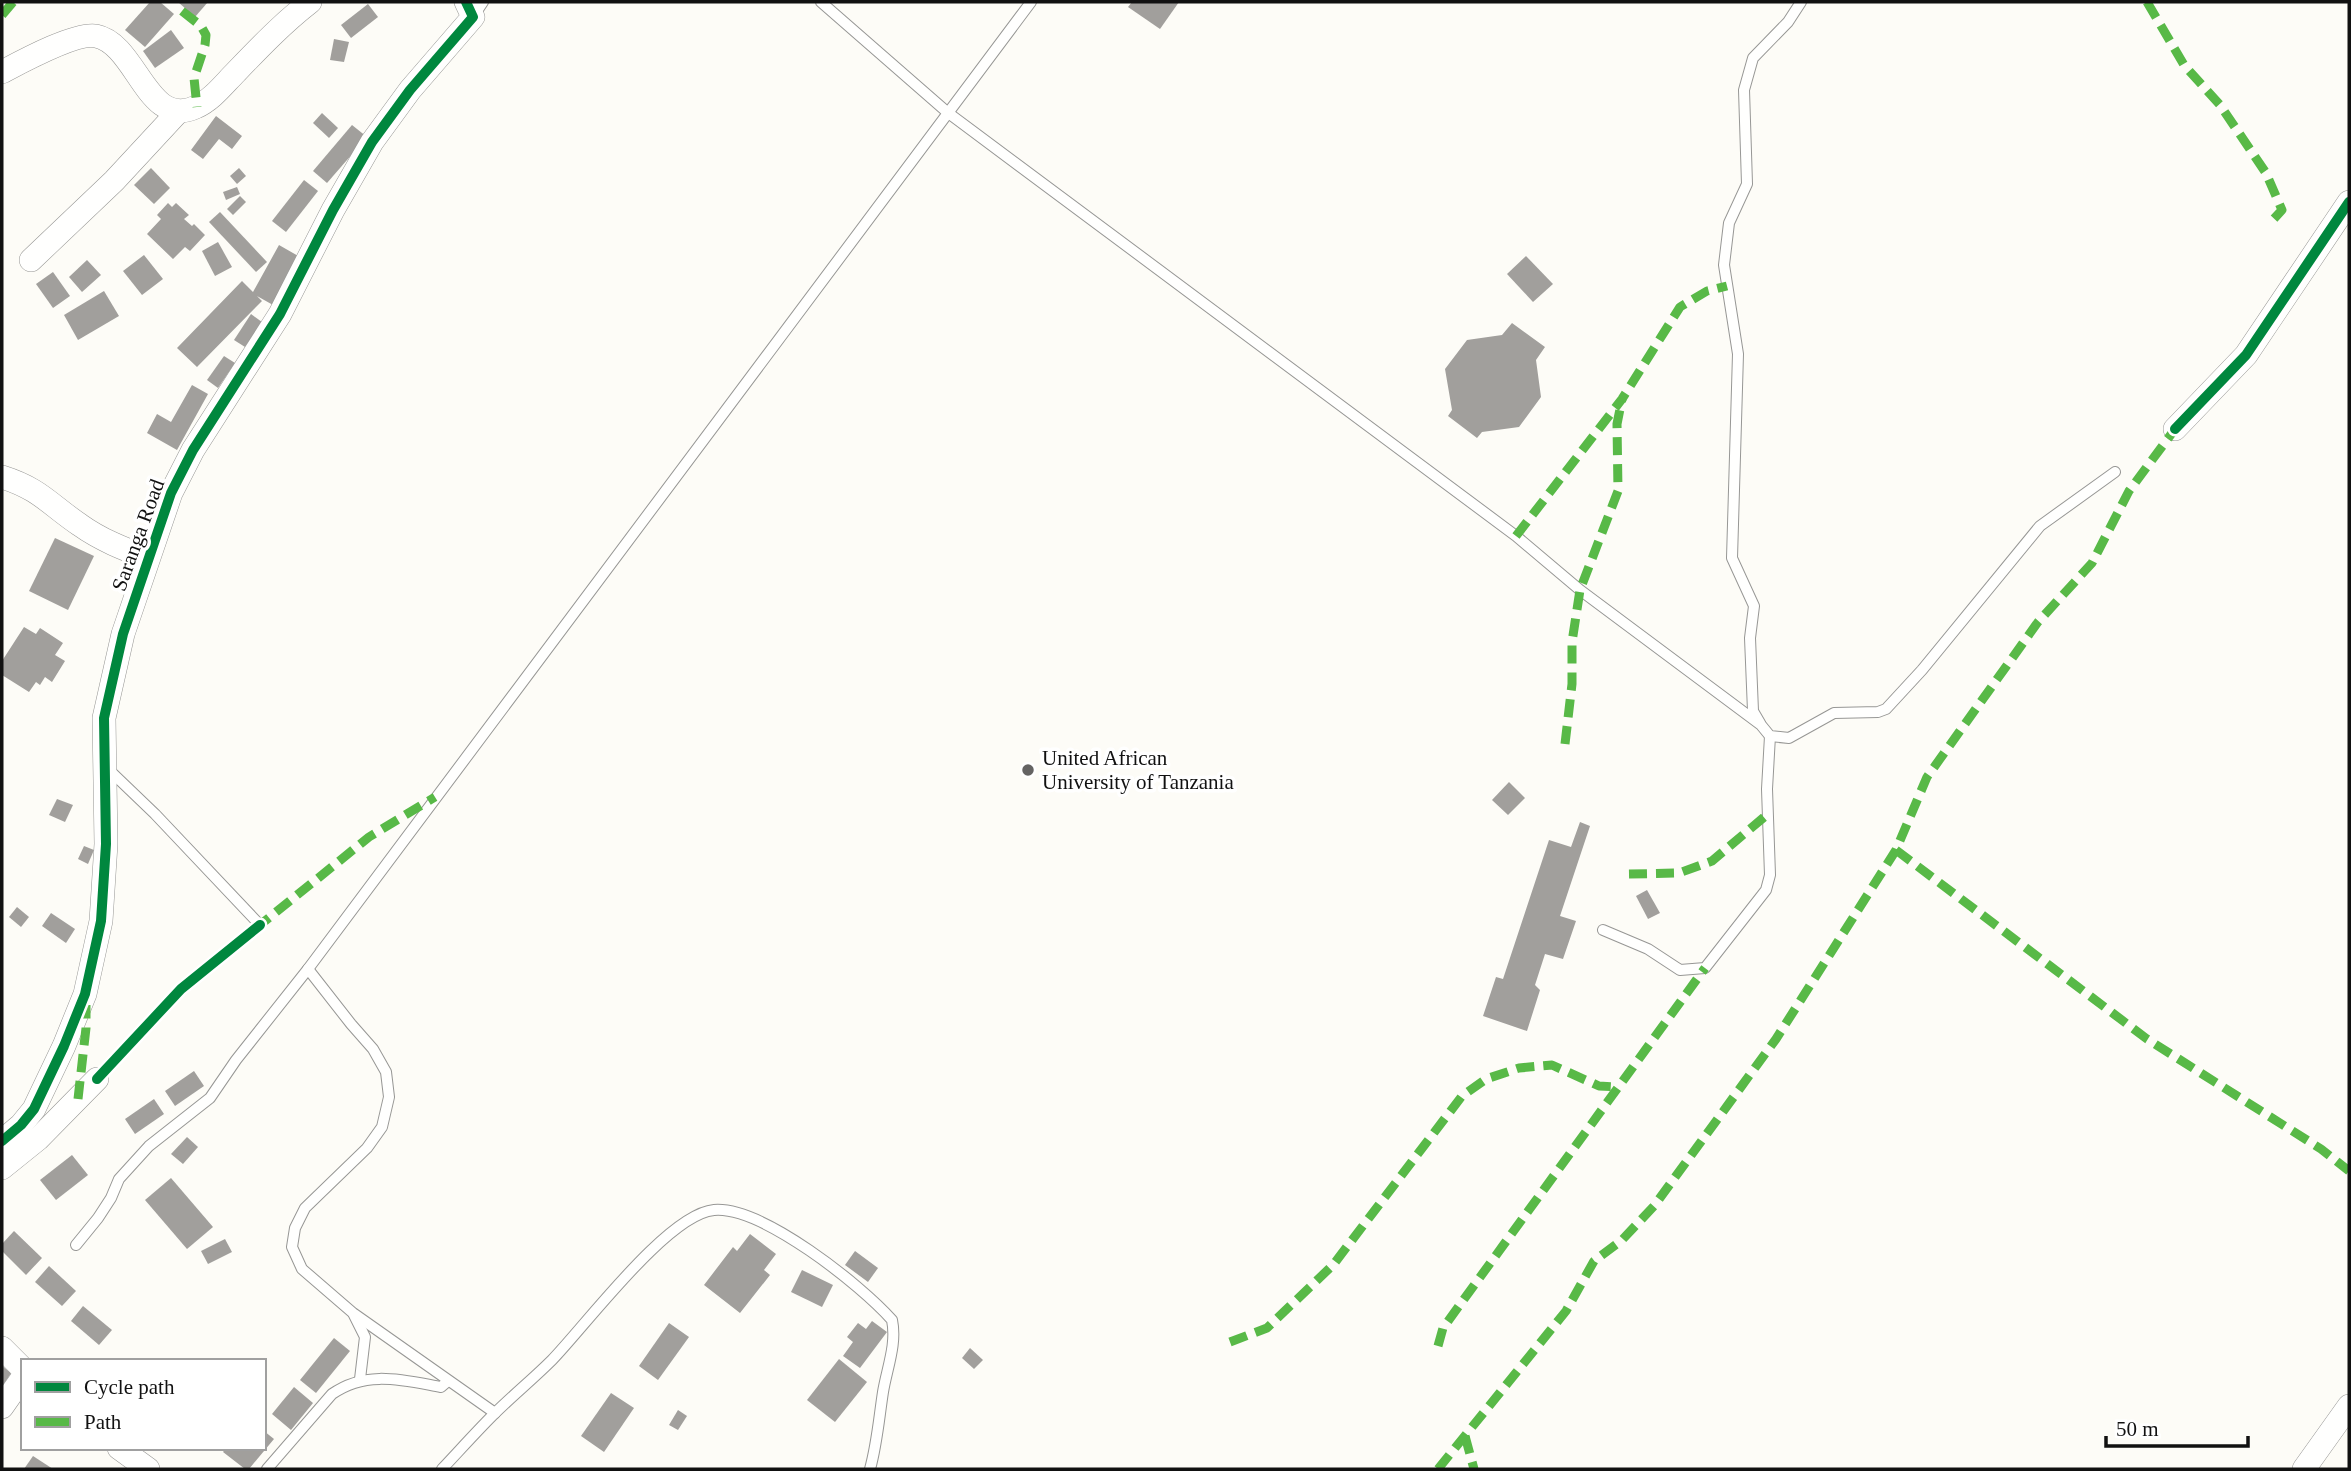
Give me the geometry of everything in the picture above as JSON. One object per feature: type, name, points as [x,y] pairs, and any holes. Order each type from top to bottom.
[{"type":"street","points":[[2,72],[68,41],[94,35],[109,42],[128,61],[146,89],[160,104],[178,112],[187,111],[206,102],[285,22],[310,2]]},
{"type":"street","name":"Saranga Road","points":[[2,1141],[21,1125],[34,1109],[85,994],[101,921],[106,844],[104,718],[123,634],[172,493],[193,450],[280,314],[333,210],[372,142],[474,7]]},
{"type":"street","points":[[31,260],[114,181],[178,112]]},
{"type":"street","points":[[2175,429],[2246,355],[2349,202]]},
{"type":"street","points":[[2,477],[45,496],[78,524],[107,542],[148,558]]},
{"type":"street","points":[[2,1168],[38,1139],[97,1079]]},
{"type":"street","points":[[2,1348],[21,1367]]},
{"type":"street","points":[[2,1407],[21,1380]]},
{"type":"street","points":[[2304,1469],[2349,1406]]},
{"type":"street","points":[[122,1450],[148,1469]]},
{"type":"lane","points":[[821,2],[947,112],[1516,536],[1580,590],[1761,725]]},
{"type":"lane","points":[[76,1245],[98,1218],[119,1179],[149,1146],[210,1098],[1031,2]]},
{"type":"lane","points":[[1603,930],[1648,949],[1680,970],[1705,968],[1766,890],[1770,874],[1767,789],[1770,736],[1753,711],[1750,638],[1754,606],[1732,558],[1738,354],[1724,265],[1729,223],[1747,184],[1744,90],[1753,58],[1788,22],[1801,2]]},
{"type":"lane","points":[[1770,736],[1788,738],[1834,713],[1878,712],[1886,709],[1922,670],[2040,526],[2115,472]]},
{"type":"lane","points":[[104,765],[155,814],[260,925]]},
{"type":"lane","points":[[308,969],[373,1049],[386,1072],[389,1097],[382,1127],[368,1148],[305,1208],[295,1228],[292,1247],[302,1269],[353,1313],[495,1413]]},
{"type":"lane","points":[[442,1469],[495,1413],[554,1359],[615,1288],[677,1228],[693,1215],[712,1210],[727,1210],[773,1227],[845,1277],[892,1320],[893,1343],[883,1390],[877,1446],[870,1469]]},
{"type":"lane","points":[[353,1313],[366,1337],[360,1379]]},
{"type":"lane","points":[[267,1469],[332,1394],[344,1385],[360,1379],[441,1387],[448,1381]]},
{"type":"building","points":[[150,2],[160,2],[174,14],[145,47],[125,30]]},
{"type":"building","points":[[178,2],[208,2],[195,17]]},
{"type":"building","points":[[1132,2],[1179,2],[1160,29],[1128,7]]},
{"type":"building","points":[[368,4],[378,17],[351,38],[341,25]]},
{"type":"building","points":[[171,30],[184,48],[155,68],[143,51]]},
{"type":"building","points":[[334,39],[349,42],[344,62],[330,60]]},
{"type":"building","points":[[322,113],[338,128],[329,138],[313,123]]},
{"type":"building","points":[[216,116],[242,136],[232,149],[219,139],[203,159],[191,150]]},
{"type":"building","points":[[352,125],[367,137],[327,183],[313,171]]},
{"type":"building","points":[[151,168],[170,188],[154,204],[134,185]]},
{"type":"building","points":[[239,168],[246,176],[237,184],[230,176]]},
{"type":"building","points":[[304,180],[318,191],[286,232],[272,221]]},
{"type":"building","points":[[237,187],[240,194],[226,200],[223,192]]},
{"type":"building","points":[[240,196],[246,202],[233,215],[227,209]]},
{"type":"building","points":[[168,203],[172,207],[176,203],[189,215],[184,219],[205,235],[190,251],[185,247],[173,259],[147,234],[161,219],[157,215]]},
{"type":"building","points":[[220,212],[267,262],[256,272],[209,222]]},
{"type":"building","points":[[218,242],[232,267],[215,276],[202,251]]},
{"type":"building","points":[[279,245],[300,257],[273,305],[257,296],[262,301],[197,367],[177,348],[242,281],[253,292]]},
{"type":"building","points":[[144,255],[163,279],[142,295],[123,271]]},
{"type":"building","points":[[1526,256],[1553,284],[1533,302],[1507,274]]},
{"type":"building","points":[[87,260],[101,275],[82,292],[69,277]]},
{"type":"building","points":[[53,272],[70,296],[53,308],[36,284]]},
{"type":"building","points":[[104,291],[119,316],[78,340],[64,315]]},
{"type":"building","points":[[251,314],[262,322],[245,347],[234,340]]},
{"type":"building","points":[[1512,323],[1545,347],[1536,360],[1541,397],[1519,427],[1482,432],[1477,438],[1448,416],[1452,410],[1445,369],[1467,340],[1502,335]]},
{"type":"building","points":[[224,356],[235,363],[218,388],[207,380]]},
{"type":"building","points":[[192,385],[208,394],[177,450],[147,433],[157,414],[171,422]]},
{"type":"building","points":[[55,538],[94,556],[68,610],[29,591]]},
{"type":"building","points":[[24,627],[36,634],[40,628],[63,643],[55,655],[65,661],[52,682],[45,677],[40,685],[36,682],[29,692],[2,675],[2,661]]},
{"type":"building","points":[[1509,782],[1525,798],[1508,815],[1492,800]]},
{"type":"building","points":[[57,799],[73,805],[65,822],[49,815]]},
{"type":"building","points":[[1580,822],[1590,826],[1560,916],[1576,921],[1563,959],[1545,954],[1535,985],[1540,990],[1527,1031],[1483,1016],[1496,977],[1503,979],[1549,840],[1571,847]]},
{"type":"building","points":[[84,846],[94,850],[88,864],[78,859]]},
{"type":"building","points":[[1647,890],[1660,913],[1648,919],[1636,896]]},
{"type":"building","points":[[17,907],[29,917],[21,927],[9,917]]},
{"type":"building","points":[[51,913],[75,929],[66,943],[42,926]]},
{"type":"building","points":[[194,1071],[204,1086],[175,1106],[165,1091]]},
{"type":"building","points":[[154,1099],[164,1114],[135,1134],[125,1119]]},
{"type":"building","points":[[187,1137],[198,1147],[183,1164],[171,1154]]},
{"type":"building","points":[[72,1155],[88,1175],[56,1200],[40,1180]]},
{"type":"building","points":[[171,1178],[213,1227],[187,1249],[145,1200]]},
{"type":"building","points":[[14,1231],[42,1258],[26,1275],[2,1251],[2,1244]]},
{"type":"building","points":[[750,1234],[776,1254],[764,1270],[770,1275],[740,1313],[704,1285],[733,1247],[737,1251]]},
{"type":"building","points":[[225,1239],[232,1252],[208,1264],[201,1251]]},
{"type":"building","points":[[855,1251],[878,1268],[868,1282],[845,1265]]},
{"type":"building","points":[[49,1266],[76,1291],[62,1306],[35,1282]]},
{"type":"building","points":[[802,1270],[833,1285],[822,1307],[791,1292]]},
{"type":"building","points":[[83,1306],[112,1330],[99,1345],[71,1321]]},
{"type":"building","points":[[872,1321],[887,1332],[860,1368],[843,1356],[853,1342],[847,1337],[858,1323],[866,1329]]},
{"type":"building","points":[[669,1323],[689,1337],[658,1380],[639,1366]]},
{"type":"building","points":[[334,1338],[350,1351],[316,1393],[300,1380]]},
{"type":"building","points":[[970,1348],[983,1360],[974,1369],[962,1358]]},
{"type":"building","points":[[839,1359],[867,1382],[835,1422],[807,1400]]},
{"type":"building","points":[[2,1366],[11,1373],[2,1387]]},
{"type":"building","points":[[294,1387],[313,1403],[291,1430],[272,1414]]},
{"type":"building","points":[[611,1393],[634,1408],[604,1452],[581,1436]]},
{"type":"building","points":[[678,1410],[687,1416],[678,1430],[669,1425]]},
{"type":"building","points":[[266,1433],[274,1439],[266,1449]]},
{"type":"building","points":[[265,1450],[249,1469],[245,1469],[223,1452]]},
{"type":"building","points":[[33,1456],[53,1469],[24,1469]]},
{"type":"marked path","points":[[2,15],[13,2]]},
{"type":"marked path","points":[[2147,2],[2184,65],[2220,105],[2266,173],[2282,210],[2270,223]]},
{"type":"marked path","points":[[182,11],[201,26],[206,35],[194,78],[197,107]]},
{"type":"marked path","points":[[1516,536],[1622,399],[1680,307],[1707,291],[1727,286]]},
{"type":"marked path","points":[[1565,744],[1572,684],[1572,642],[1580,590],[1618,491],[1617,424],[1622,399]]},
{"type":"marked path","points":[[1438,1469],[1566,1311],[1594,1261],[1622,1240],[1654,1206],[1776,1039],[1896,850],[1927,777],[2038,622],[2092,563],[2129,491],[2175,429]]},
{"type":"marked path","points":[[255,929],[369,837],[435,797]]},
{"type":"marked path","points":[[1629,874],[1679,873],[1712,861],[1769,813]]},
{"type":"marked path","points":[[1896,850],[2147,1039],[2321,1149],[2349,1171]]},
{"type":"marked path","points":[[1438,1346],[1443,1328],[1705,968]]},
{"type":"marked path","points":[[78,1099],[86,1005]]},
{"type":"marked path","points":[[1230,1342],[1267,1328],[1333,1265],[1462,1096],[1486,1079],[1519,1068],[1552,1065],[1599,1086],[1618,1087]]},
{"type":"marked path","points":[[1465,1436],[1474,1469]]},
{"type":"cycle path","points":[[2,1141],[21,1125],[34,1109],[85,994],[101,921],[106,844],[104,718],[123,634],[171,493],[193,450],[280,314],[333,210],[372,142],[410,90],[473,17],[466,2]]},
{"type":"cycle path","points":[[2175,429],[2246,355],[2349,202]]},
{"type":"cycle path","points":[[97,1079],[181,989],[260,925]]},
{"type":"place","name":"United African University of Tanzania","points":[[1028,770]]}]
